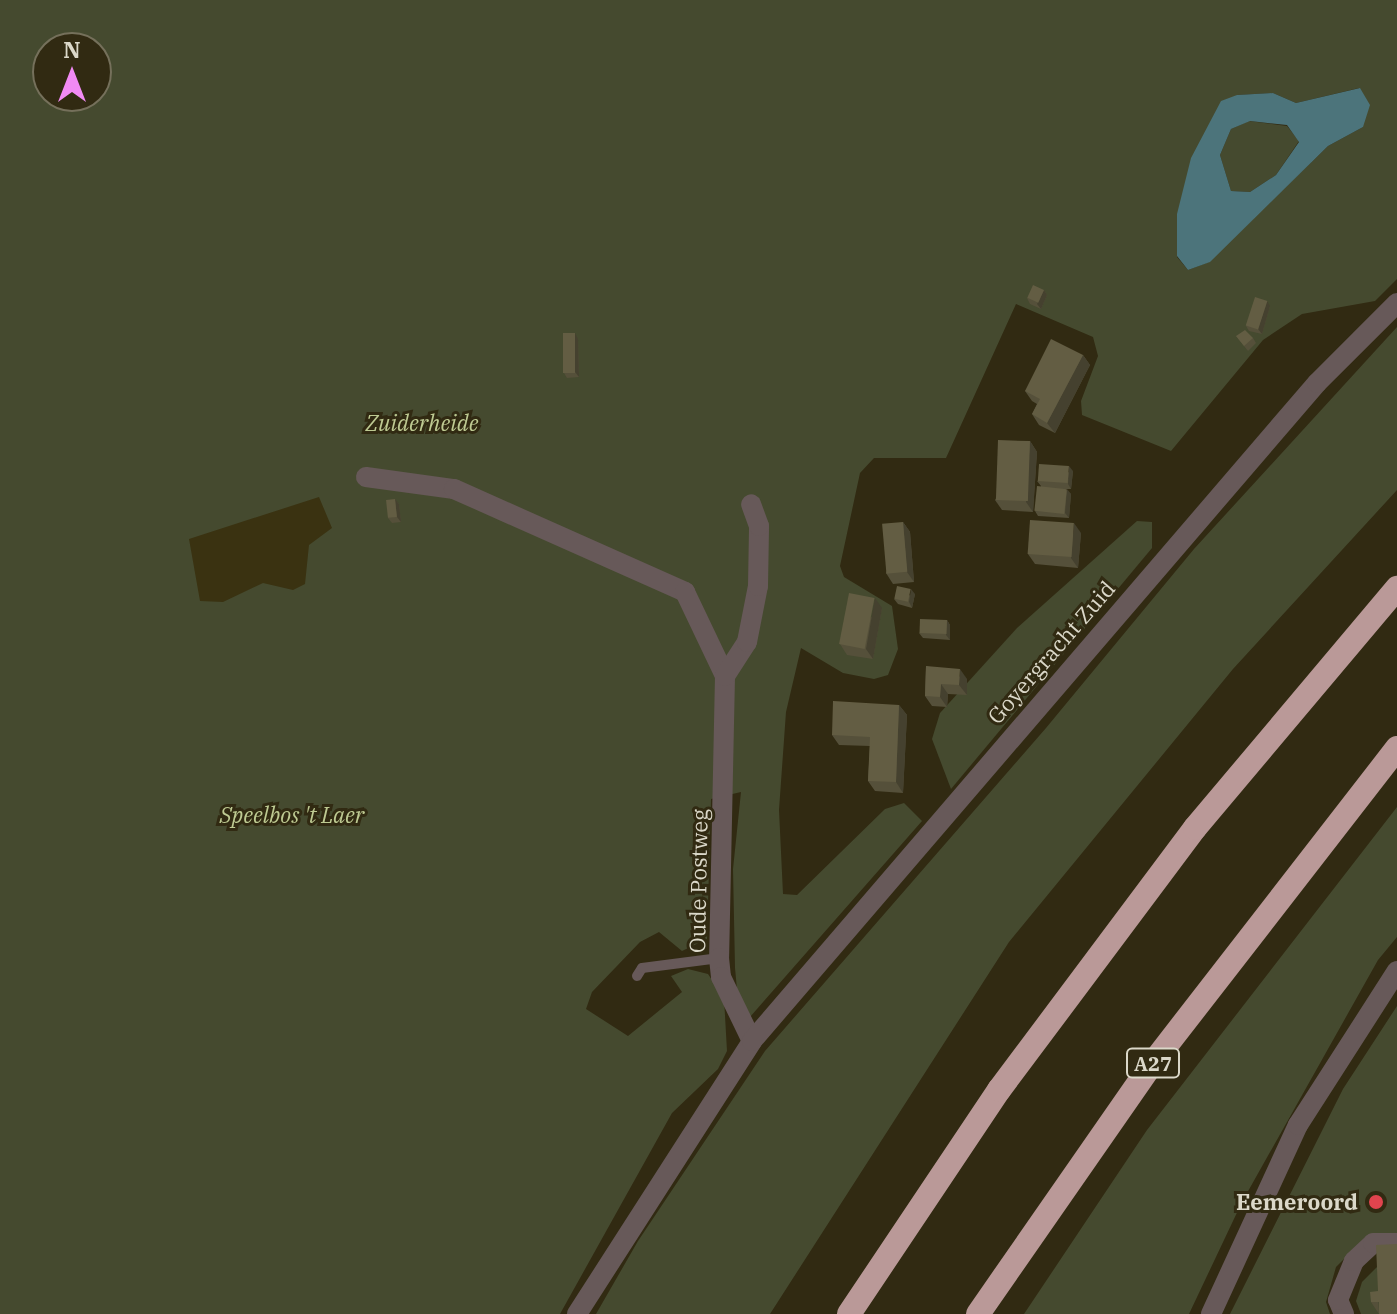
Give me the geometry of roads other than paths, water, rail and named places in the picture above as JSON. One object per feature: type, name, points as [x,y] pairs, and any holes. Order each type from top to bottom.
[{"type":"highway","points":[[849,1314],[989,1103],[1167,865],[1397,588]]},
{"type":"highway","name":"A27","points":[[978,1314],[1162,1051],[1397,748]]},
{"type":"street","name":"Goyergracht Zuid","points":[[752,1041],[1317,383],[1397,303]]},
{"type":"street","name":"Oude Postweg","points":[[366,477],[401,478],[454,489],[685,592],[725,676],[719,958],[721,977],[752,1041]]},
{"type":"street","points":[[725,676],[747,642],[758,586],[759,526],[751,504]]},
{"type":"street","points":[[1211,1314],[1298,1125],[1397,971]]},
{"type":"street","points":[[577,1314],[752,1041]]},
{"type":"street","points":[[1344,1314],[1338,1300],[1354,1261],[1373,1243],[1397,1243]]},
{"type":"lane","points":[[637,976],[642,968],[719,958]]},
{"type":"water","points":[[1360,88],[1370,105],[1363,127],[1328,146],[1210,262],[1188,270],[1177,256],[1177,214],[1191,158],[1221,101],[1237,95],[1273,93],[1296,103]],"holes":[[[1250,121],[1287,125],[1299,142],[1276,175],[1250,192],[1231,191],[1220,155],[1231,129]]]},
{"type":"place","name":"Eemeroord","points":[[1376,1202]]},
{"type":"park label","name":"Zuiderheide","points":[[422,423]]},
{"type":"park label","name":"Speelbos 't Laer","points":[[292,815]]}]
